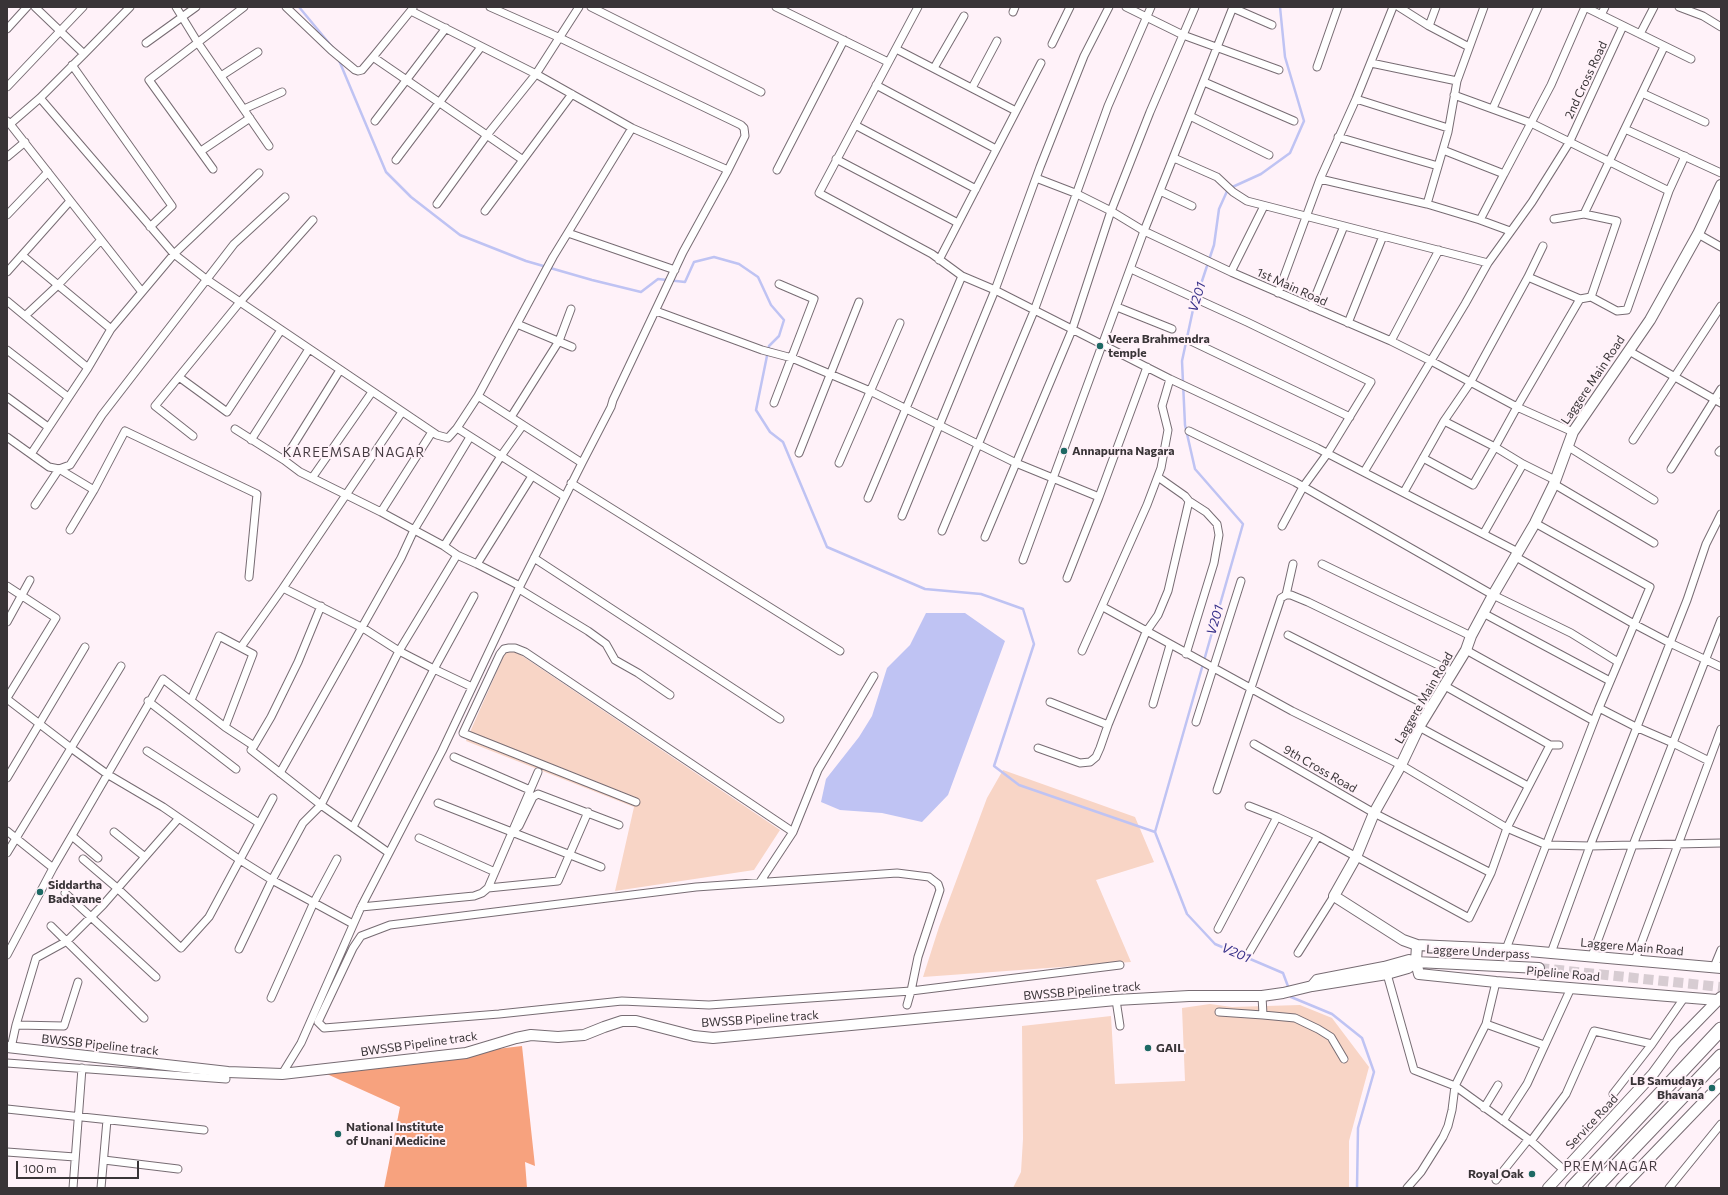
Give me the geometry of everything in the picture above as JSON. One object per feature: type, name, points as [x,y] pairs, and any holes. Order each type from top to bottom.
[{"type":"highway","points":[[1572,1188],[1721,1029]]},
{"type":"highway","points":[[1595,1188],[1721,1056]]},
{"type":"street","points":[[7,29],[27,7]]},
{"type":"street","points":[[35,7],[84,54]]},
{"type":"street","points":[[7,87],[83,7]]},
{"type":"street","points":[[130,7],[40,98],[9,122],[142,292]]},
{"type":"street","points":[[176,7],[198,43],[269,146]]},
{"type":"street","points":[[146,44],[196,7]]},
{"type":"street","points":[[213,169],[149,80],[244,7]]},
{"type":"street","points":[[286,7],[331,50],[358,71],[362,70],[412,9],[481,47],[536,74],[632,128],[728,170]]},
{"type":"street","points":[[282,1074],[300,1043],[361,907],[442,751],[519,587],[564,496],[611,407],[674,272],[745,136],[744,128],[741,125],[558,37],[490,7]]},
{"type":"street","points":[[437,204],[487,135],[536,74],[558,37],[579,7]]},
{"type":"street","points":[[591,7],[761,92]]},
{"type":"street","points":[[776,7],[888,62]]},
{"type":"street","points":[[918,7],[819,193],[939,260],[962,276],[995,290],[1170,379],[1364,472],[1484,533],[1634,624],[1721,667]]},
{"type":"street","points":[[1052,44],[1070,7]]},
{"type":"street","points":[[902,516],[995,290],[1036,178],[1084,56],[1109,7]]},
{"type":"street","points":[[1126,7],[1183,35],[1217,46],[1279,70]]},
{"type":"street","points":[[942,531],[1034,311],[1075,193],[1108,106],[1151,7]]},
{"type":"street","points":[[985,537],[1072,330],[1111,211],[1150,112],[1196,7]]},
{"type":"street","points":[[1317,67],[1338,7]]},
{"type":"street","points":[[1278,293],[1320,179],[1356,99],[1393,7]]},
{"type":"street","points":[[1399,7],[1429,26],[1469,48]]},
{"type":"street","points":[[1429,26],[1436,7]]},
{"type":"street","points":[[1427,204],[1443,150],[1457,81],[1484,7]]},
{"type":"street","points":[[1493,108],[1538,7]]},
{"type":"street","points":[[1480,220],[1552,85],[1585,7],[1691,59]]},
{"type":"street","points":[[1601,15],[1605,7]]},
{"type":"street","points":[[1640,34],[1654,7]]},
{"type":"street","points":[[1679,7],[1698,14],[1721,27]]},
{"type":"street","points":[[1698,14],[1702,7]]},
{"type":"street","points":[[1023,560],[1144,231],[1233,8],[1272,25]]},
{"type":"street","points":[[934,68],[964,16]]},
{"type":"street","name":"2nd Cross Road","points":[[1364,472],[1488,263],[1532,202],[1569,142],[1623,26]]},
{"type":"street","points":[[376,121],[446,28]]},
{"type":"street","points":[[777,170],[844,40]]},
{"type":"street","points":[[972,88],[997,41]]},
{"type":"street","points":[[396,160],[481,47]]},
{"type":"street","points":[[1584,214],[1664,47]]},
{"type":"street","points":[[896,48],[1016,111]]},
{"type":"street","points":[[221,76],[258,52]]},
{"type":"street","points":[[373,57],[523,160]]},
{"type":"street","points":[[939,260],[1040,63]]},
{"type":"street","points":[[1370,63],[1457,81]]},
{"type":"street","points":[[72,65],[172,206],[150,227]]},
{"type":"street","points":[[1204,82],[1294,121]]},
{"type":"street","points":[[876,85],[996,149]]},
{"type":"street","points":[[244,109],[282,92]]},
{"type":"street","points":[[1642,93],[1705,122]]},
{"type":"street","points":[[485,211],[572,94]]},
{"type":"street","points":[[1454,95],[1531,123],[1669,191]]},
{"type":"street","points":[[40,98],[174,254],[206,279],[372,392],[432,432],[448,438],[457,428],[478,396],[550,262],[632,128]]},
{"type":"street","points":[[1356,99],[1448,128]]},
{"type":"street","points":[[1190,116],[1269,155]]},
{"type":"street","points":[[200,151],[250,118]]},
{"type":"street","points":[[855,125],[976,189]]},
{"type":"street","points":[[1625,129],[1721,173]]},
{"type":"street","points":[[1338,137],[1438,166]]},
{"type":"street","points":[[7,157],[25,142]]},
{"type":"street","points":[[1443,150],[1504,174]]},
{"type":"street","points":[[1528,277],[1580,299],[1590,297],[1618,311],[1627,310],[1669,191],[1685,156]]},
{"type":"street","points":[[1174,158],[1217,177],[1233,192],[1247,201],[1488,263]]},
{"type":"street","points":[[836,159],[958,223]]},
{"type":"street","points":[[7,215],[48,172]]},
{"type":"street","points":[[31,454],[88,368],[111,329],[174,254],[259,172]]},
{"type":"street","name":"1st Main Road","points":[[1036,178],[1075,193],[1111,211],[1144,231],[1231,272],[1391,341],[1517,407],[1574,432]]},
{"type":"street","points":[[1320,179],[1427,204],[1510,231]]},
{"type":"street","name":"Laggere Main Road","points":[[1718,967],[1506,949],[1417,945],[1403,940],[1334,896],[1356,856],[1374,813],[1401,765],[1419,727],[1466,650],[1471,636],[1483,613],[1535,523],[1554,482],[1567,446],[1574,432],[1650,320],[1698,234],[1721,185]]},
{"type":"street","points":[[1160,191],[1192,206]]},
{"type":"street","points":[[35,505],[59,469],[70,465],[102,415],[234,244],[285,197]]},
{"type":"street","points":[[7,272],[23,256],[70,201]]},
{"type":"street","points":[[1231,272],[1264,206]]},
{"type":"street","points":[[1554,219],[1584,214],[1617,220],[1590,297]]},
{"type":"street","points":[[192,436],[155,406],[240,302],[313,220]]},
{"type":"street","points":[[1311,307],[1344,226]]},
{"type":"street","points":[[568,233],[674,272]]},
{"type":"street","points":[[1698,234],[1721,247]]},
{"type":"street","points":[[1348,323],[1383,236]]},
{"type":"street","points":[[26,315],[58,285],[101,240]]},
{"type":"street","points":[[1404,492],[1444,421],[1470,383],[1528,277],[1543,246]]},
{"type":"street","points":[[1391,341],[1439,250]]},
{"type":"street","points":[[23,256],[111,329]]},
{"type":"street","points":[[1131,269],[1371,382],[1327,454],[1303,487],[1282,526]]},
{"type":"street","points":[[868,498],[962,276]]},
{"type":"street","points":[[774,403],[814,299],[779,284]]},
{"type":"street","points":[[1423,458],[1473,486],[1580,299]]},
{"type":"street","points":[[7,301],[26,315],[88,368]]},
{"type":"street","points":[[799,453],[859,302]]},
{"type":"street","points":[[1634,440],[1721,306]]},
{"type":"street","points":[[1117,307],[1172,329]]},
{"type":"street","points":[[511,418],[559,341],[571,309]]},
{"type":"street","points":[[656,311],[763,350],[792,358],[870,391],[1016,462],[1099,497]]},
{"type":"street","points":[[840,463],[900,323]]},
{"type":"street","points":[[517,324],[572,346]]},
{"type":"street","points":[[179,377],[227,412],[281,330]]},
{"type":"street","points":[[1191,341],[1350,417]]},
{"type":"street","points":[[251,440],[309,349]]},
{"type":"street","points":[[7,350],[68,397]]},
{"type":"street","points":[[1629,351],[1718,401]]},
{"type":"street","points":[[1067,578],[1099,497],[1147,367]]},
{"type":"street","points":[[284,460],[340,370]]},
{"type":"street","points":[[1082,651],[1103,607],[1158,477],[1168,430],[1162,406],[1170,379]]},
{"type":"street","points":[[1671,469],[1718,401],[1721,389]]},
{"type":"street","points":[[312,478],[372,392]]},
{"type":"street","points":[[478,396],[582,463]]},
{"type":"street","points":[[7,398],[48,427]]},
{"type":"street","points":[[241,647],[283,588],[402,412]]},
{"type":"street","points":[[1444,421],[1495,447],[1654,543]]},
{"type":"street","points":[[444,546],[501,456],[523,425]]},
{"type":"street","points":[[457,428],[564,496]]},
{"type":"street","points":[[235,429],[300,472],[381,512],[519,587],[588,631],[606,644],[615,660],[638,673],[670,695]]},
{"type":"street","points":[[70,530],[94,490],[125,431],[257,494],[249,577]]},
{"type":"street","points":[[1189,431],[1303,487],[1493,595],[1571,633],[1618,662]]},
{"type":"street","points":[[381,512],[432,432]]},
{"type":"street","points":[[7,437],[49,467],[59,469],[94,490]]},
{"type":"street","points":[[280,773],[363,628],[401,558],[414,530],[470,437]]},
{"type":"street","points":[[1567,446],[1654,500]]},
{"type":"street","points":[[1484,533],[1523,464]]},
{"type":"street","points":[[477,564],[532,476]]},
{"type":"street","points":[[1158,477],[1206,512],[1217,524],[1219,535],[1214,563],[1186,654]]},
{"type":"street","points":[[571,483],[840,651]]},
{"type":"street","points":[[1038,748],[1080,763],[1090,762],[1096,757],[1146,632],[1158,615],[1168,591],[1189,501]]},
{"type":"street","points":[[1551,953],[1590,846],[1670,643],[1706,544],[1721,514]]},
{"type":"street","points":[[1506,949],[1599,708],[1650,587],[1535,523]]},
{"type":"street","points":[[239,949],[272,880],[304,823],[321,805],[400,651],[458,555]]},
{"type":"street","points":[[534,558],[780,719]]},
{"type":"street","points":[[1217,790],[1250,688],[1282,598],[1286,595],[1293,564]]},
{"type":"street","points":[[1322,564],[1471,636]]},
{"type":"street","points":[[7,622],[30,580]]},
{"type":"street","points":[[1196,722],[1241,581]]},
{"type":"street","points":[[7,586],[56,618],[7,698],[70,748],[107,774],[179,818],[272,880],[353,924]]},
{"type":"street","points":[[283,588],[321,606],[363,628],[400,651],[472,687]]},
{"type":"street","points":[[1286,595],[1292,595],[1308,602],[1453,672]]},
{"type":"street","points":[[352,827],[434,669],[474,596]]},
{"type":"street","points":[[321,606],[298,662],[271,717],[251,750],[321,805],[389,852]]},
{"type":"street","points":[[1103,607],[1292,711],[1401,765],[1508,828],[1547,845],[1678,845],[1721,843]]},
{"type":"street","points":[[1483,613],[1610,681]]},
{"type":"street","points":[[1592,956],[1633,845],[1721,620]]},
{"type":"street","points":[[1288,635],[1432,708]]},
{"type":"street","points":[[191,700],[219,636],[253,654],[225,727]]},
{"type":"street","points":[[1153,704],[1170,645]]},
{"type":"street","points":[[7,778],[85,646]]},
{"type":"street","points":[[636,802],[464,733],[500,654],[504,649],[515,648],[525,652],[793,832]]},
{"type":"street","points":[[1466,650],[1594,721]]},
{"type":"street","points":[[7,853],[121,666]]},
{"type":"street","points":[[760,882],[793,832],[818,770],[874,676]]},
{"type":"street","points":[[7,954],[53,868],[148,701],[163,679],[225,727],[254,746]]},
{"type":"street","points":[[1445,686],[1550,745],[1559,745]]},
{"type":"street","points":[[148,701],[236,769]]},
{"type":"street","points":[[1050,702],[1108,725]]},
{"type":"street","points":[[1599,708],[1709,761]]},
{"type":"street","points":[[1419,727],[1528,786]]},
{"type":"street","points":[[1635,960],[1721,729]]},
{"type":"street","name":"9th Cross Road","points":[[1254,744],[1374,813],[1491,873]]},
{"type":"street","points":[[1249,806],[1318,836],[1469,918],[1491,873],[1508,828],[1550,745]]},
{"type":"street","points":[[147,751],[259,823]]},
{"type":"street","points":[[454,757],[530,790]]},
{"type":"street","points":[[361,907],[474,896],[482,893],[488,888],[538,772]]},
{"type":"street","points":[[512,832],[519,826],[533,797],[538,794],[619,825]]},
{"type":"street","points":[[83,859],[117,888],[181,948],[209,917],[272,798]]},
{"type":"street","points":[[438,803],[601,867]]},
{"type":"street","points":[[488,888],[558,881],[588,812]]},
{"type":"street","points":[[1218,929],[1277,817]]},
{"type":"street","points":[[9,1047],[36,958],[67,941],[91,917],[179,818]]},
{"type":"street","points":[[7,831],[53,868]]},
{"type":"street","points":[[114,832],[145,857]]},
{"type":"street","points":[[72,836],[98,858]]},
{"type":"street","points":[[1249,953],[1318,836]]},
{"type":"street","points":[[419,838],[495,872]]},
{"type":"street","points":[[271,998],[314,902],[337,860]]},
{"type":"street","points":[[907,1005],[911,991],[918,957],[940,890],[938,884],[933,879],[920,875],[897,872],[696,887],[390,925],[361,936],[353,948],[318,1022],[324,1028],[330,1028],[499,1014],[622,1001],[709,1005],[911,991],[1120,965]]},
{"type":"street","points":[[65,893],[156,977]]},
{"type":"street","points":[[1298,953],[1334,896]]},
{"type":"street","points":[[51,926],[144,1018]]},
{"type":"street","points":[[1312,986],[1387,974],[1408,968],[1416,962],[1417,945]]},
{"type":"street","points":[[1718,967],[1721,950]]},
{"type":"street","points":[[1312,986],[1317,980],[1384,967],[1409,960],[1416,962]]},
{"type":"street","name":"Laggere Underpass","points":[[1416,962],[1539,968]]},
{"type":"street","name":"Pipeline Road","points":[[1416,962],[1419,974],[1684,998],[1719,999]]},
{"type":"street","points":[[1387,974],[1414,1070],[1455,1086],[1530,1141],[1564,1170]]},
{"type":"street","points":[[16,1025],[64,1026],[78,982]]},
{"type":"street","points":[[1407,1188],[1421,1172],[1443,1137],[1452,1110],[1455,1086],[1486,1024],[1496,982]]},
{"type":"street","name":"BWSSB Pipeline track","points":[[9,1047],[228,1072],[282,1074],[459,1054],[478,1051],[527,1036],[558,1037],[584,1035],[610,1024],[628,1021],[694,1036],[714,1038],[1116,1000],[1189,996],[1262,996],[1312,986]]},
{"type":"street","points":[[1503,1121],[1527,1084],[1571,988]]},
{"type":"street","points":[[1262,996],[1263,1014]]},
{"type":"street","points":[[1612,1094],[1652,1044],[1684,998]]},
{"type":"street","name":"Service Road","points":[[1548,1188],[1653,1074],[1675,1044],[1719,999]]},
{"type":"street","points":[[1116,1000],[1120,1026]]},
{"type":"street","points":[[1220,1012],[1263,1014],[1295,1018],[1318,1029],[1331,1038],[1344,1059]]},
{"type":"street","points":[[1486,1024],[1544,1045]]},
{"type":"street","points":[[1496,1180],[1530,1141],[1566,1094],[1594,1030],[1652,1044]]},
{"type":"street","points":[[7,1063],[226,1079]]},
{"type":"street","points":[[72,1188],[82,1068]]},
{"type":"street","points":[[1621,1188],[1721,1084]]},
{"type":"street","points":[[1484,1108],[1498,1085]]},
{"type":"street","points":[[7,1109],[204,1130]]},
{"type":"street","points":[[101,1188],[107,1120]]},
{"type":"street","points":[[1669,1188],[1721,1124]]},
{"type":"street","points":[[7,1152],[75,1157]]},
{"type":"street","points":[[104,1160],[178,1169]]},
{"type":"shaded area","points":[[515,651],[780,830],[754,870],[615,891],[634,807],[466,741],[505,653]]},
{"type":"shaded area","points":[[1003,770],[1135,817],[1154,862],[1096,880],[1131,962],[923,977],[939,927],[987,798]]},
{"type":"shaded area","points":[[1210,1004],[1232,1007],[1300,1005],[1332,1018],[1369,1067],[1349,1141],[1349,1188],[1013,1188],[1021,1172],[1023,1139],[1022,1026],[1111,1016],[1115,1084],[1185,1081],[1182,1008]]},
{"type":"shaded area","points":[[522,1046],[535,1166],[525,1162],[527,1188],[384,1188],[400,1107],[318,1070]]},
{"type":"water","points":[[926,613],[965,613],[1005,641],[948,795],[922,822],[882,813],[840,810],[821,802],[826,779],[859,737],[872,716],[887,668],[910,645]]},
{"type":"waterway","points":[[299,7],[333,48]]},
{"type":"waterway","name":"V201","points":[[1280,7],[1285,57],[1304,121],[1290,153],[1261,174],[1228,189],[1219,209],[1214,245],[1194,305],[1182,361],[1185,425],[1195,469],[1243,524],[1155,832],[1187,914],[1215,944],[1283,973],[1289,989]]},
{"type":"waterway","points":[[338,58],[386,172],[411,197],[460,235],[526,261],[641,292],[658,279],[685,282],[694,262],[714,257],[739,264],[758,277],[771,305],[784,320],[779,336],[769,346],[756,410],[770,432],[783,442],[827,547],[925,589],[981,594],[1023,609],[1034,644],[994,766],[1019,785],[1155,832]]},
{"type":"waterway","name":"V201","points":[[1290,994],[1291,997],[1332,1014],[1362,1038],[1374,1072],[1358,1128],[1357,1188]]},
{"type":"tunnel","points":[[1539,968],[1721,987]]},
{"type":"place","name":"Veera Brahmendra temple","points":[[1100,346]]},
{"type":"place","name":"Annapurna Nagara","points":[[1064,451]]},
{"type":"place","name":"Siddartha Badavane","points":[[40,892]]},
{"type":"place","name":"GAIL","points":[[1148,1048]]},
{"type":"place","name":"LB Samudaya Bhavana","points":[[1712,1088]]},
{"type":"place","name":"National Institute of Unani Medicine","points":[[338,1134]]},
{"type":"place","name":"Royal Oak","points":[[1532,1174]]},
{"type":"district","name":"KAREEMSAB NAGAR","points":[[354,453]]},
{"type":"district","name":"PREM NAGAR","points":[[1611,1167]]}]
